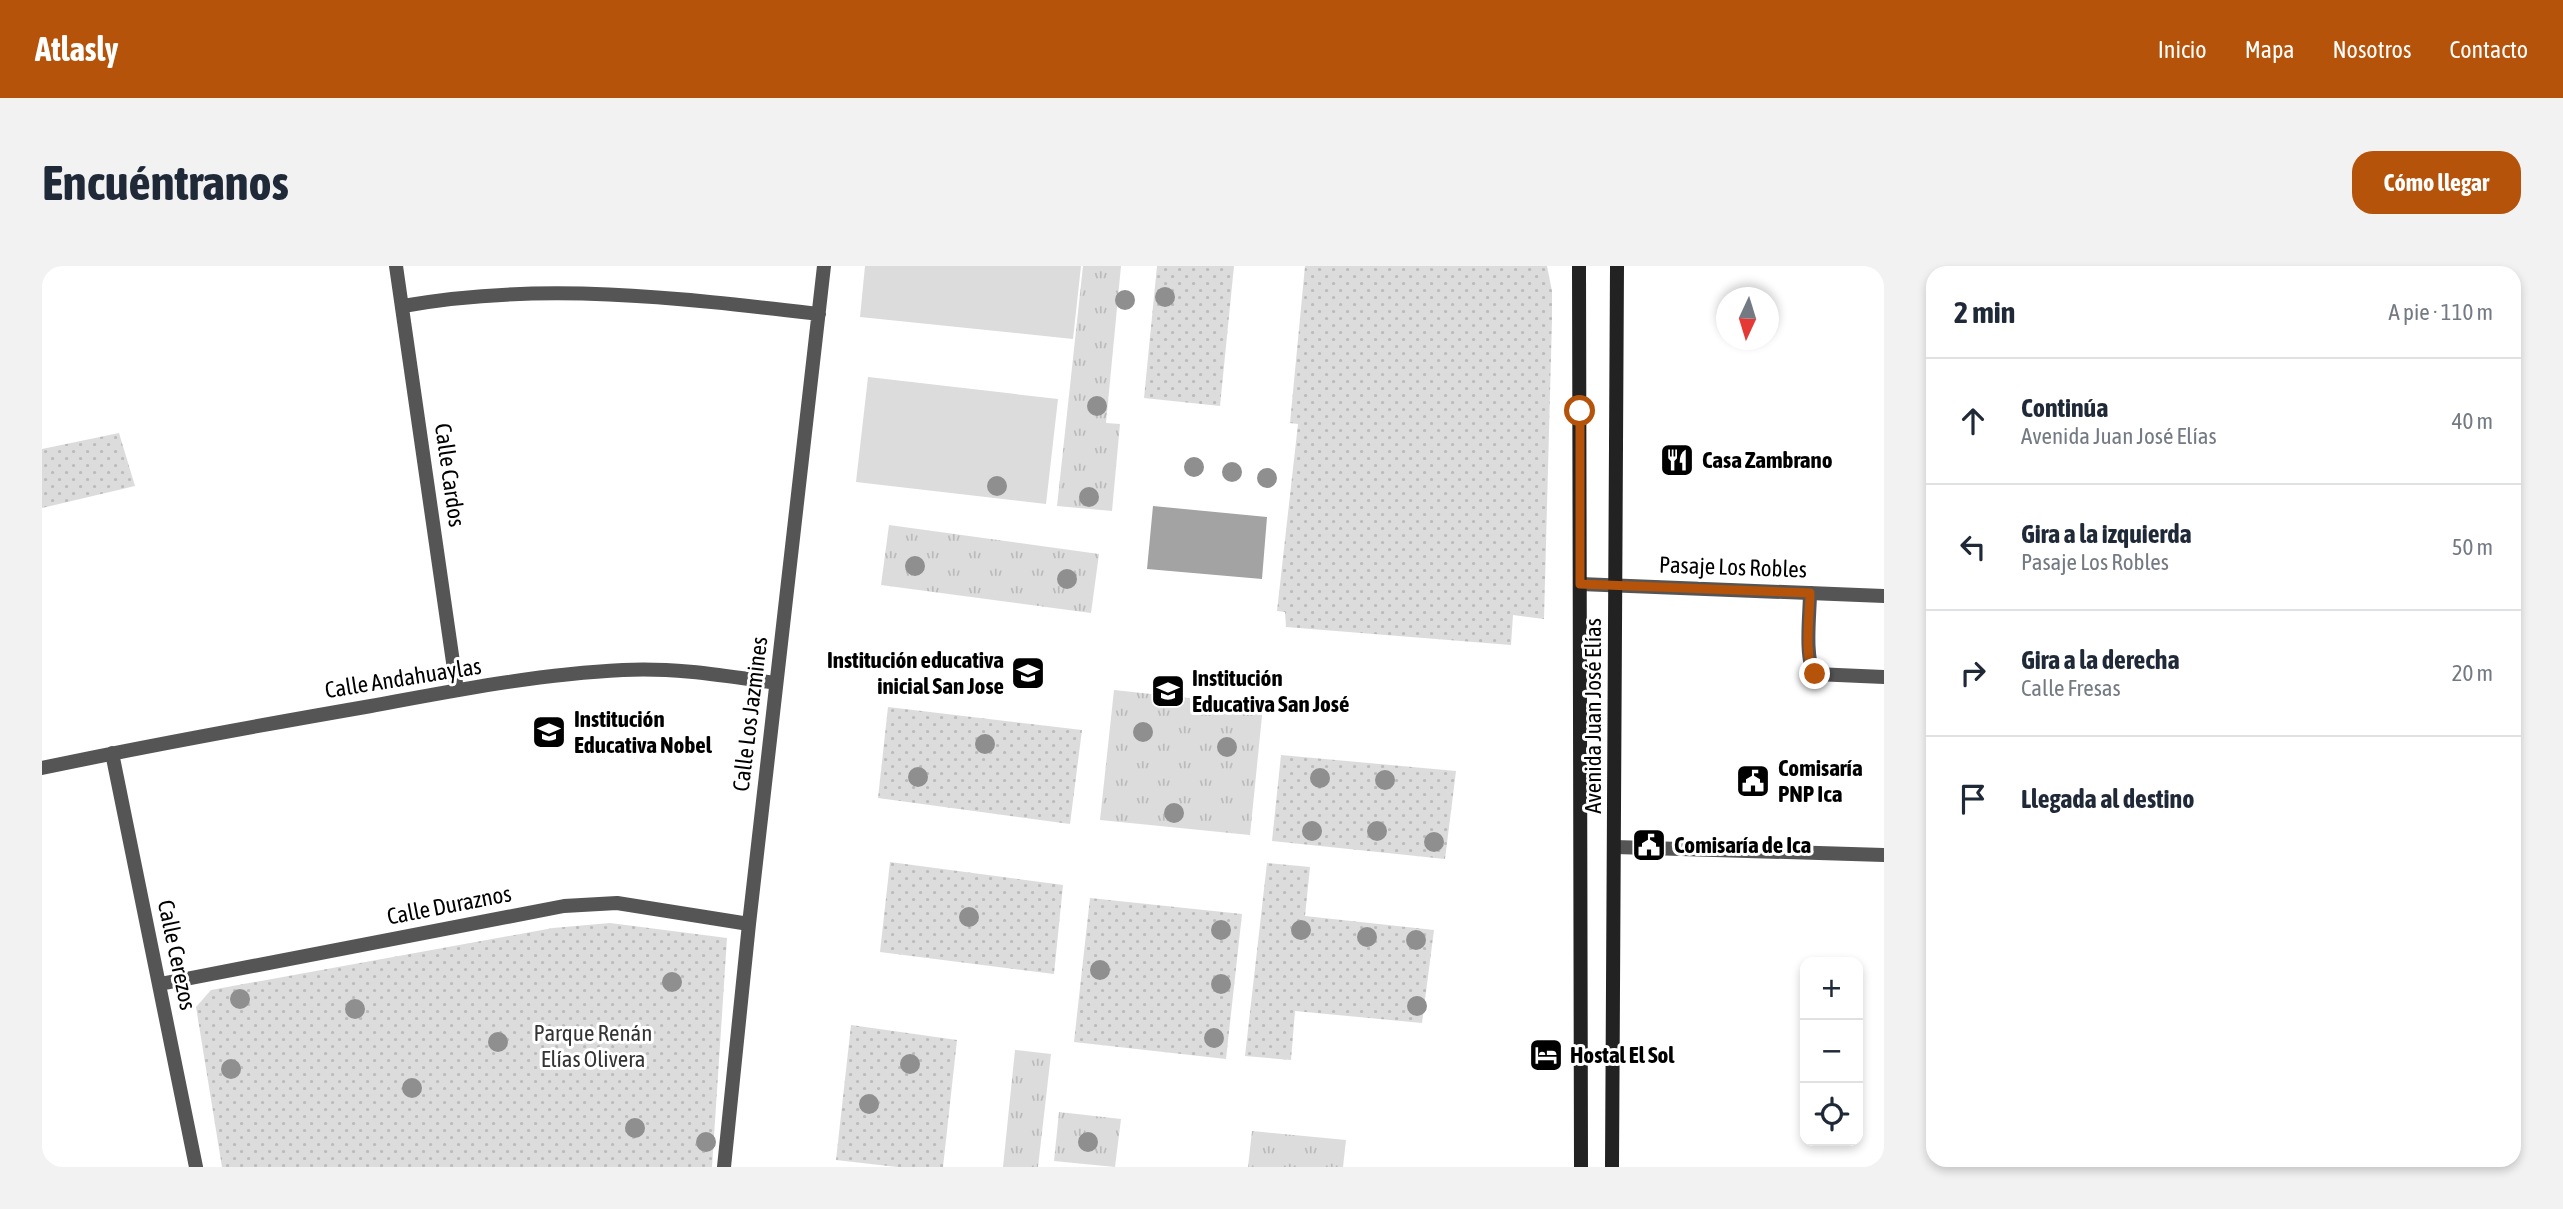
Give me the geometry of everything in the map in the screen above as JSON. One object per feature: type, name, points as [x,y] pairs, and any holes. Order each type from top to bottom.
[{"type":"street","name":"Calle Cardos","points":[[396,266],[457,690]]},
{"type":"street","name":"Calle Los Jazmines","points":[[724,1167],[748,924],[824,266]]},
{"type":"street","points":[[1572,266],[1579,292]]},
{"type":"street","name":"Avenida Juan José Elías","points":[[1579,266],[1581,1167]]},
{"type":"street","name":"Avenida Juan José Elías","points":[[1612,1167],[1617,266]]},
{"type":"street","points":[[1616,303],[1625,266]]},
{"type":"street","points":[[403,306],[450,298],[593,294],[691,299],[820,314]]},
{"type":"street","name":"Pasaje Los Robles","points":[[1580,584],[1884,596]]},
{"type":"street","points":[[1810,593],[1811,669],[1815,674],[1884,677]]},
{"type":"street","name":"Calle Andahuaylas","points":[[42,768],[457,690],[624,670],[698,673],[776,682]]},
{"type":"street","name":"Calle Cerezos","points":[[112,753],[196,1167]]},
{"type":"street","points":[[1615,847],[1884,855]]},
{"type":"street","name":"Calle Duraznos","points":[[160,984],[564,905],[617,903],[748,924]]},
{"type":"green space","points":[[865,266],[1081,266],[1073,339],[860,317]]},
{"type":"green space","points":[[1083,266],[1121,266],[1106,423],[1120,424],[1112,511],[1057,506]]},
{"type":"green space","points":[[1157,266],[1234,266],[1220,406],[1144,398]]},
{"type":"green space","points":[[1305,266],[1547,266],[1552,291],[1552,319],[1544,619],[1513,615],[1511,645],[1286,627],[1285,612],[1277,611],[1298,424],[1290,423]]},
{"type":"green space","points":[[868,377],[1058,399],[1046,504],[856,482]]},
{"type":"green space","points":[[119,433],[135,486],[42,508],[42,449]]},
{"type":"green space","points":[[889,525],[1099,554],[1091,613],[881,585]]},
{"type":"green space","points":[[1114,690],[1263,706],[1250,835],[1100,820]]},
{"type":"green space","points":[[888,707],[1082,730],[1070,824],[878,798]]},
{"type":"green space","points":[[1281,755],[1456,771],[1445,859],[1272,841]]},
{"type":"green space","points":[[890,862],[1063,885],[1054,974],[880,952]]},
{"type":"green space","points":[[1267,863],[1310,867],[1305,916],[1434,930],[1422,1023],[1295,1011],[1291,1060],[1245,1056]]},
{"type":"green space","points":[[1090,898],[1242,914],[1226,1059],[1074,1042]]},
{"type":"green space","name":"Parque Renán Elías Olivera","points":[[610,923],[727,938],[712,1167],[222,1167],[196,1007],[211,990],[553,928]]},
{"type":"green space","points":[[851,1025],[957,1040],[943,1167],[897,1167],[836,1160]]},
{"type":"green space","points":[[1015,1050],[1051,1054],[1038,1167],[1003,1167]]},
{"type":"green space","points":[[1059,1112],[1121,1119],[1115,1167],[1054,1161]]},
{"type":"green space","points":[[1252,1131],[1346,1140],[1343,1167],[1248,1167]]},
{"type":"shaded area","points":[[1153,506],[1267,517],[1262,579],[1147,569]]},
{"type":"place","name":"Casa Zambrano","points":[[1677,460]]},
{"type":"place","name":"Institución educativa inicial San Jose","points":[[1028,673]]},
{"type":"place","name":"Institución Educativa San José","points":[[1168,691]]},
{"type":"place","name":"Institución Educativa Nobel","points":[[549,732]]},
{"type":"place","name":"Comisaría PNP Ica","points":[[1753,781]]},
{"type":"place","name":"Comisaría de Ica","points":[[1649,845]]},
{"type":"place","name":"Hostal El Sol","points":[[1546,1055]]},
{"type":"route","points":[[1580,411],[1580,584],[1810,593],[1809,658],[1815,674]]}]
